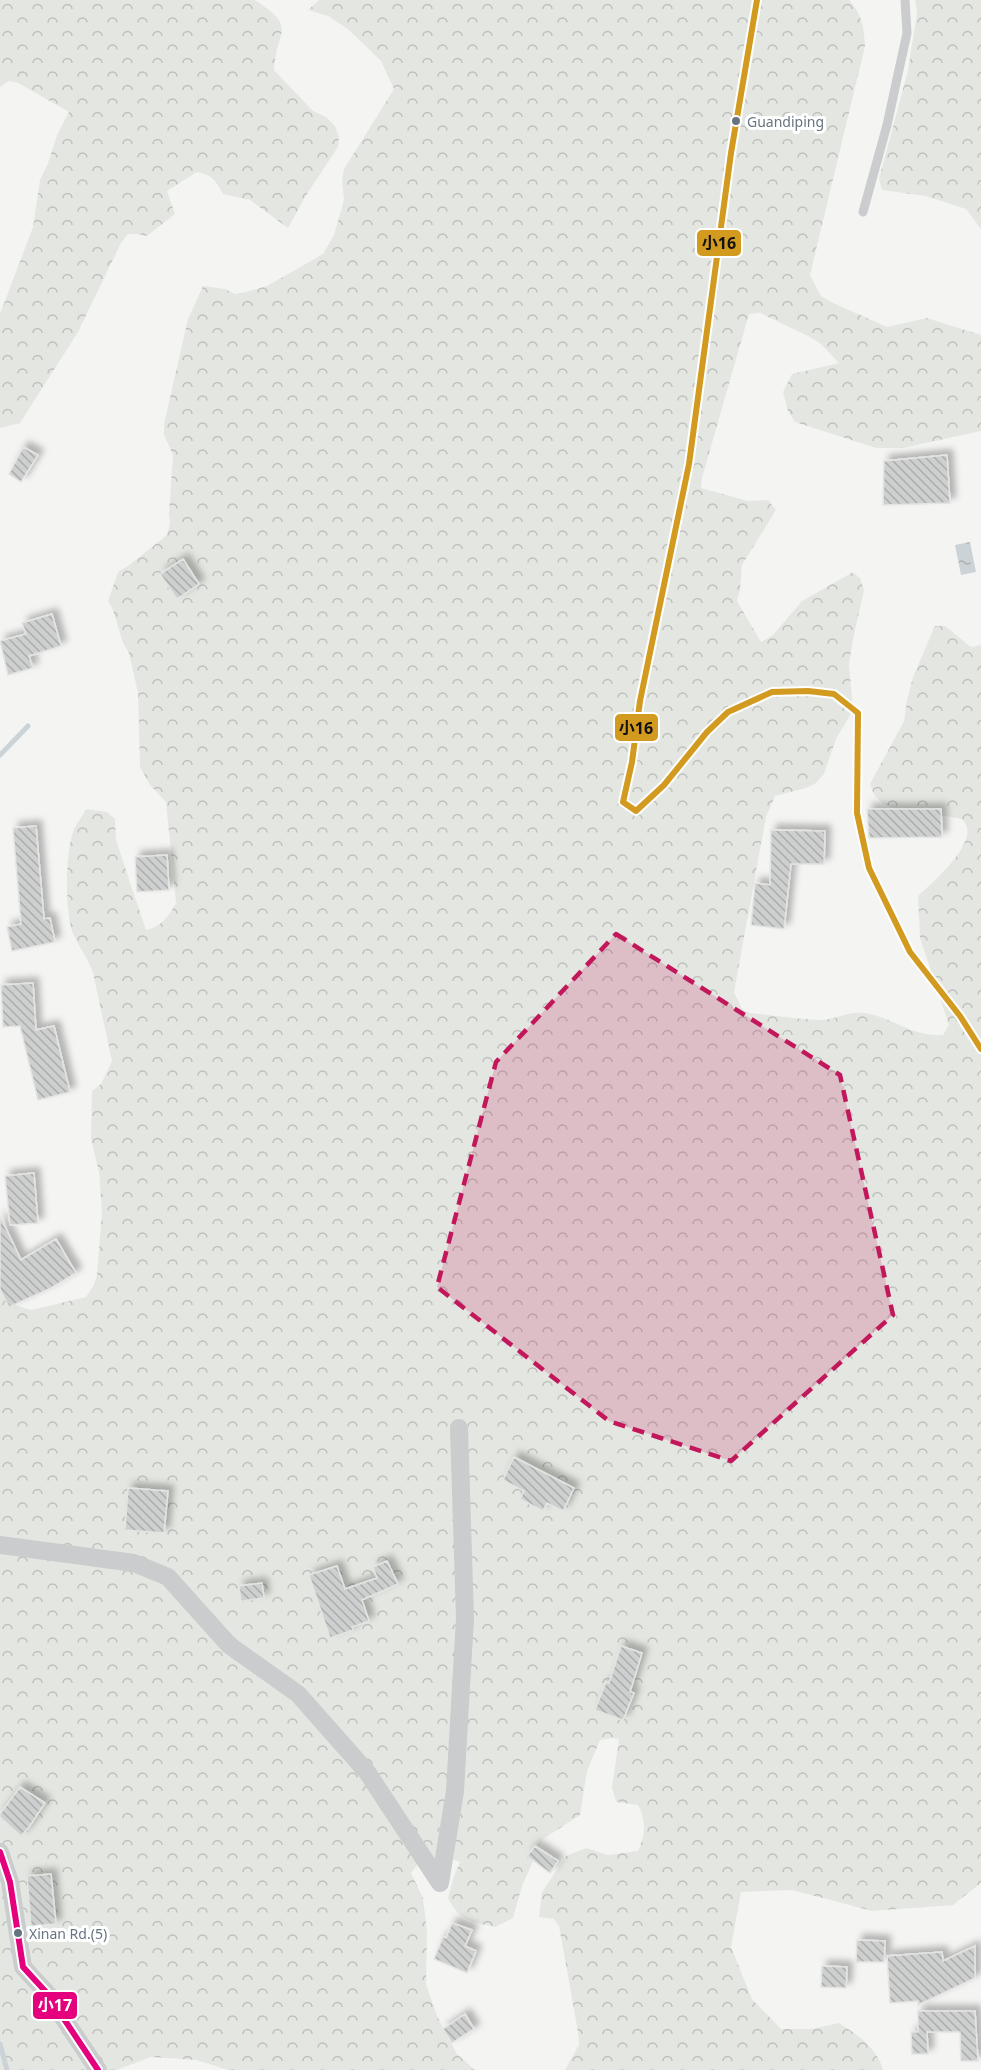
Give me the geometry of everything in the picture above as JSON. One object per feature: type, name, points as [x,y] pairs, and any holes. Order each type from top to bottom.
[{"type":"street","points":[[0,1545],[134,1563],[168,1577],[229,1645],[298,1694],[367,1772],[440,1883],[454,1791],[465,1618],[459,1428]]},
{"type":"street","points":[[0,1852],[10,1882],[23,1967],[46,1992],[98,2070]]},
{"type":"lane","points":[[757,0],[731,153],[689,464],[640,701],[632,762],[623,802],[636,811],[664,785],[707,732],[728,712],[772,692],[808,691],[834,694],[858,712],[857,813],[868,868],[910,952],[960,1016],[981,1049]]},
{"type":"lane","points":[[863,212],[887,125],[907,33],[905,0]]},
{"type":"highlighted area","points":[[616,934],[840,1075],[893,1315],[731,1461],[609,1421],[437,1287],[496,1062]]},
{"type":"green space","points":[[0,0],[255,0],[277,17],[281,24],[282,30],[274,70],[313,111],[326,117],[335,126],[339,137],[338,147],[305,197],[288,228],[250,200],[223,194],[213,179],[202,173],[197,172],[167,191],[175,214],[147,236],[128,234],[121,243],[78,332],[20,423],[0,428],[0,314],[33,227],[40,180],[57,135],[69,112],[18,83],[9,81],[0,87]]},
{"type":"green space","points":[[319,0],[849,0],[862,21],[865,46],[810,275],[821,296],[887,327],[927,318],[981,335],[981,431],[903,448],[876,448],[795,422],[788,411],[783,392],[792,374],[839,363],[821,344],[810,337],[760,313],[749,314],[701,488],[748,501],[768,500],[776,510],[742,565],[737,601],[761,642],[773,635],[802,601],[853,572],[860,578],[864,590],[849,664],[853,710],[836,739],[824,774],[816,783],[806,788],[775,796],[766,817],[734,992],[742,1009],[750,1013],[819,1020],[852,1013],[864,1013],[922,1033],[943,1035],[949,1025],[920,938],[918,896],[950,865],[963,845],[967,836],[967,827],[962,819],[896,809],[883,804],[874,795],[870,784],[904,721],[913,677],[935,626],[945,626],[971,647],[981,645],[981,1883],[953,1905],[872,1911],[792,1890],[741,1892],[731,1947],[752,1999],[781,2029],[811,2029],[839,2023],[860,2037],[872,2049],[883,2070],[565,2070],[579,2045],[578,2032],[559,1926],[554,1919],[539,1917],[542,1892],[566,1856],[586,1848],[608,1855],[638,1851],[643,1834],[643,1817],[638,1805],[616,1802],[612,1787],[619,1739],[611,1738],[600,1740],[587,1771],[580,1815],[543,1839],[522,1886],[513,1918],[495,1927],[473,1922],[457,1912],[448,1898],[460,1862],[448,1857],[417,1865],[411,1873],[423,1898],[427,1932],[426,1984],[437,2016],[457,2054],[475,2070],[228,2070],[196,2060],[151,2057],[117,2070],[0,2070],[0,1288],[12,1304],[31,1310],[86,1297],[97,1275],[102,1211],[99,1172],[91,1139],[92,1091],[101,1084],[112,1061],[93,973],[72,931],[67,895],[71,839],[75,826],[86,809],[107,812],[115,819],[116,840],[146,930],[164,920],[176,903],[166,802],[150,785],[140,767],[138,693],[129,653],[123,643],[108,601],[118,572],[167,535],[170,524],[173,455],[164,435],[164,424],[188,319],[203,286],[225,289],[235,294],[246,292],[267,286],[323,254],[334,235],[344,200],[342,180],[344,169],[394,89],[381,61],[348,29],[328,16],[308,10]]},
{"type":"green space","points":[[915,0],[981,0],[981,229],[966,209],[926,196],[882,190],[879,179],[908,70],[917,13]]},
{"type":"water","points":[[970,542],[976,572],[961,575],[955,545]]},
{"type":"building","points":[[23,447],[38,455],[21,482],[9,474]]},
{"type":"building","points":[[947,455],[950,503],[883,505],[884,461]]},
{"type":"building","points":[[183,559],[199,584],[177,599],[160,574]]},
{"type":"building","points":[[52,614],[61,646],[29,656],[33,668],[8,675],[0,641],[26,634],[22,623]]},
{"type":"building","points":[[867,809],[941,809],[942,837],[869,838]]},
{"type":"building","points":[[36,826],[44,919],[50,918],[55,942],[12,951],[7,927],[21,924],[13,828]]},
{"type":"building","points":[[771,830],[825,831],[824,864],[791,864],[784,929],[751,925],[755,883],[770,885]]},
{"type":"building","points":[[167,855],[169,890],[137,892],[135,857]]},
{"type":"building","points":[[33,983],[36,1030],[54,1026],[70,1092],[38,1100],[20,1026],[3,1027],[1,985]]},
{"type":"building","points":[[34,1173],[38,1223],[10,1225],[5,1176]]},
{"type":"building","points":[[0,1216],[21,1260],[56,1239],[76,1273],[51,1288],[9,1307],[0,1289]]},
{"type":"building","points":[[514,1457],[574,1488],[563,1511],[547,1503],[543,1511],[520,1499],[524,1491],[503,1480]]},
{"type":"building","points":[[128,1488],[168,1491],[164,1533],[125,1530]]},
{"type":"building","points":[[387,1561],[398,1584],[362,1600],[369,1621],[352,1627],[353,1630],[330,1638],[309,1575],[337,1566],[345,1589],[377,1578],[373,1567]]},
{"type":"building","points":[[262,1583],[264,1598],[241,1601],[239,1586]]},
{"type":"building","points":[[621,1646],[642,1653],[630,1692],[634,1693],[623,1720],[595,1710],[606,1682],[609,1683]]},
{"type":"building","points":[[20,1787],[45,1803],[21,1836],[0,1817]]},
{"type":"building","points":[[535,1846],[558,1861],[550,1873],[527,1856]]},
{"type":"building","points":[[51,1874],[56,1924],[31,1926],[27,1876]]},
{"type":"building","points":[[452,1923],[472,1930],[465,1946],[476,1951],[467,1973],[434,1959]]},
{"type":"building","points":[[857,1940],[885,1941],[884,1962],[856,1962]]},
{"type":"building","points":[[975,1946],[975,1978],[918,2005],[918,2001],[890,2003],[887,1956],[942,1952],[943,1961]]},
{"type":"building","points":[[822,1966],[847,1967],[846,1988],[821,1987]]},
{"type":"building","points":[[918,2011],[975,2011],[978,2061],[961,2061],[960,2032],[927,2032],[928,2054],[912,2054],[911,2032],[918,2032]]},
{"type":"building","points":[[465,2014],[474,2029],[452,2043],[443,2029]]},
{"type":"waterway","points":[[0,755],[28,726]]},
{"type":"waterway","points":[[0,2044],[7,2070]]},
{"type":"transit line","name":"小16","points":[[757,0],[731,153],[689,464],[640,701],[632,762],[623,802],[636,811],[664,785],[707,732],[728,712],[772,692],[808,691],[834,694],[858,713],[857,813],[869,868],[910,952],[960,1016],[981,1049]]},
{"type":"transit line","name":"小17","points":[[0,1852],[10,1882],[23,1967],[46,1992],[98,2070]]},
{"type":"place","name":"Guandiping","points":[[736,121]]},
{"type":"place","name":"Xinan Rd.(5)","points":[[18,1933]]}]
